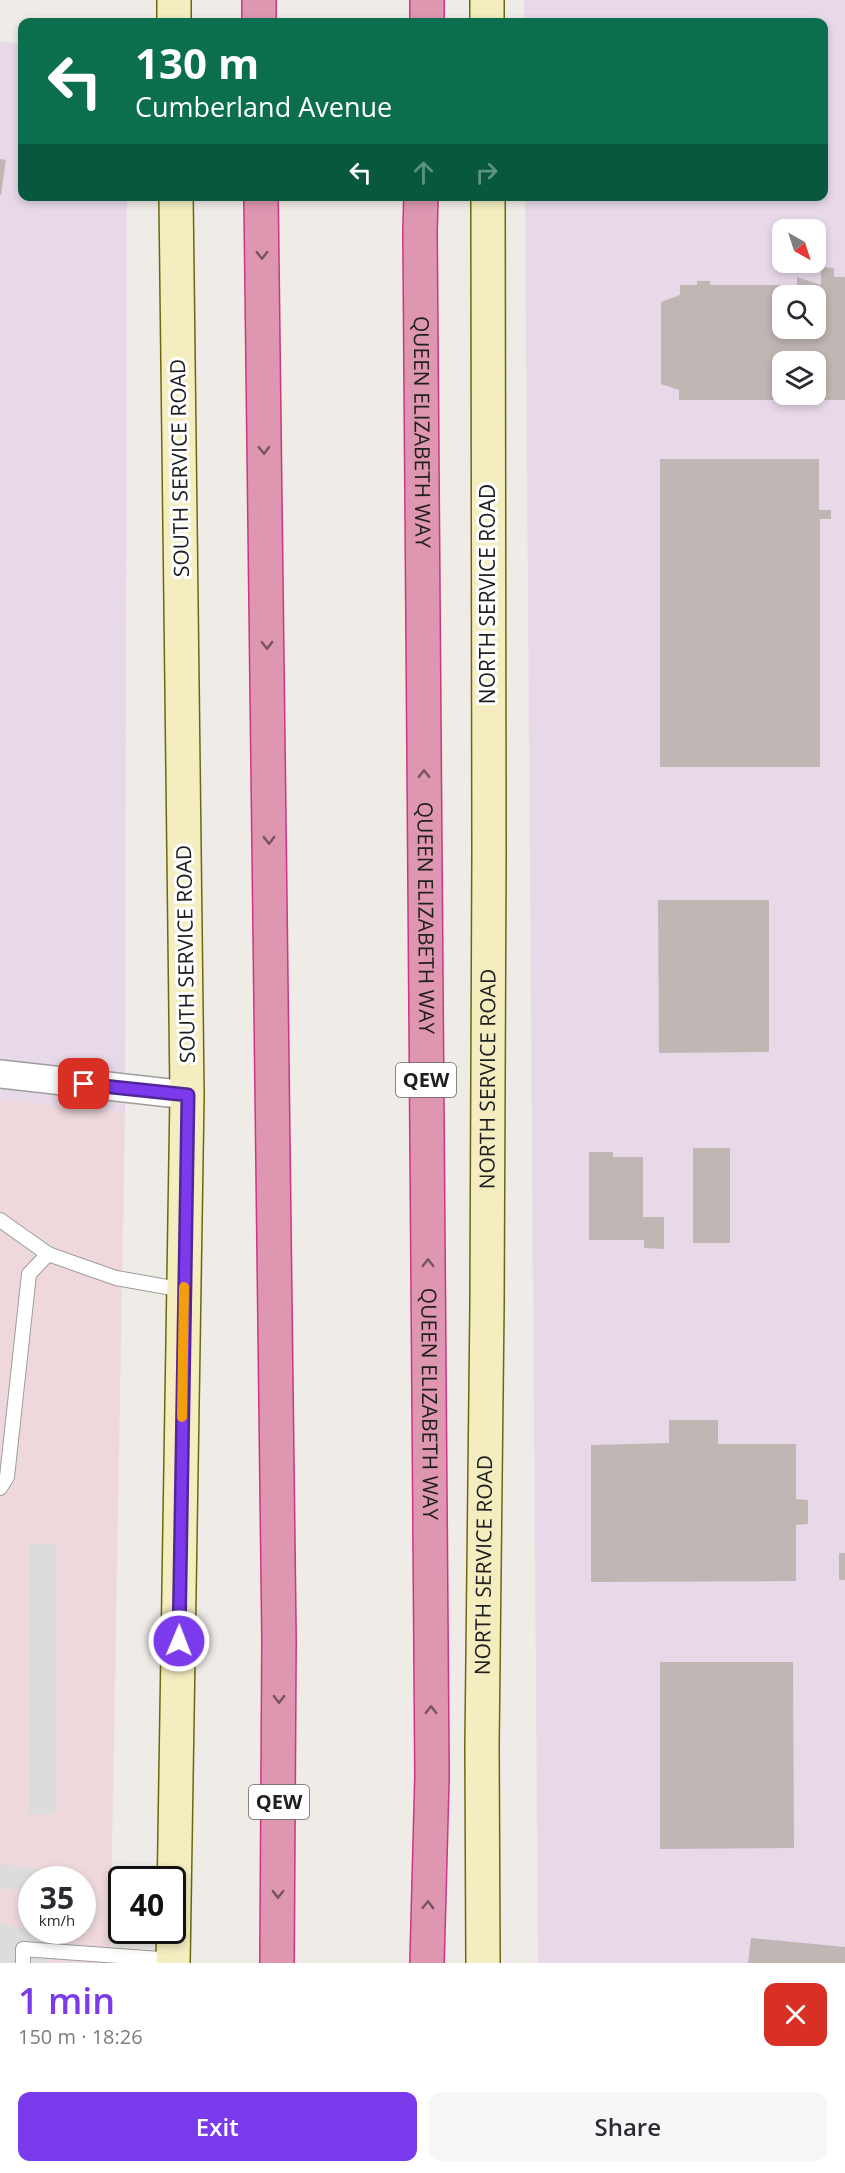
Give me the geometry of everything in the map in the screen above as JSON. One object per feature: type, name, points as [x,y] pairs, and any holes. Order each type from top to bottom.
[{"type":"highway","points":[[259,0],[259,18]]},
{"type":"highway","points":[[427,0],[427,18]]},
{"type":"highway","name":"QEW","points":[[261,201],[279,1640],[278,1963]]},
{"type":"highway","name":"QUEEN ELIZABETH WAY","points":[[421,201],[432,1776],[427,1963]]},
{"type":"street","points":[[174,0],[174,18]]},
{"type":"street","points":[[487,0],[487,18]]},
{"type":"street","name":"SOUTH SERVICE ROAD","points":[[173,1961],[188,1095],[176,201]]},
{"type":"street","name":"NORTH SERVICE ROAD","points":[[483,1963],[482,1734],[489,877],[488,201]]},
{"type":"street","points":[[0,1074],[188,1095]]},
{"type":"lane","points":[[0,1220],[48,1254],[116,1278],[184,1290]]},
{"type":"lane","points":[[0,1488],[7,1478],[29,1274],[48,1254]]},
{"type":"lane","points":[[22,1963],[23,1949],[173,1961]]},
{"type":"shaded area","points":[[524,0],[845,0],[845,1963],[538,1963],[525,201],[828,201],[828,18],[524,18]]},
{"type":"shaded area","points":[[0,41],[18,43],[18,201],[127,201],[125,1112],[0,1099]]},
{"type":"shaded area","points":[[0,1099],[125,1112],[112,1866],[108,1866],[110,1963],[0,1963]]},
{"type":"shaded area","points":[[30,1544],[56,1544],[56,1814],[30,1815]]},
{"type":"shaded area","points":[[0,1864],[18,1866],[18,1890],[0,1888]]},
{"type":"shaded area","points":[[0,1923],[18,1927],[18,1944],[49,1944],[47,1963],[0,1963]]},
{"type":"building","points":[[0,159],[6,160],[1,195],[0,195]]},
{"type":"building","points":[[826,267],[834,268],[834,277],[845,277],[845,400],[826,400],[826,351],[772,351],[772,400],[679,400],[679,390],[661,384],[661,302],[680,295],[680,285],[697,285],[697,281],[710,281],[710,285],[772,285],[772,339],[826,339],[826,285],[821,285],[821,273],[826,273]]},
{"type":"building","points":[[797,277],[821,285],[797,285]]},
{"type":"building","points":[[660,459],[819,459],[819,510],[831,510],[831,519],[820,519],[820,767],[660,767]]},
{"type":"building","points":[[658,900],[769,900],[769,1052],[659,1053]]},
{"type":"building","points":[[693,1148],[730,1148],[730,1243],[693,1243]]},
{"type":"building","points":[[589,1152],[613,1152],[613,1157],[643,1157],[643,1217],[664,1217],[664,1249],[644,1248],[644,1240],[589,1240]]},
{"type":"building","points":[[669,1420],[718,1420],[718,1444],[796,1444],[796,1499],[808,1500],[808,1524],[796,1525],[796,1581],[591,1582],[591,1445],[669,1443]]},
{"type":"building","points":[[839,1553],[845,1553],[845,1580],[839,1580]]},
{"type":"building","points":[[660,1662],[793,1662],[794,1848],[660,1849]]},
{"type":"building","points":[[751,1938],[845,1947],[845,1963],[748,1963]]},
{"type":"slow traffic","points":[[182,1417],[184,1287]]},
{"type":"route","points":[[84,1084],[188,1095],[179,1641]]}]
